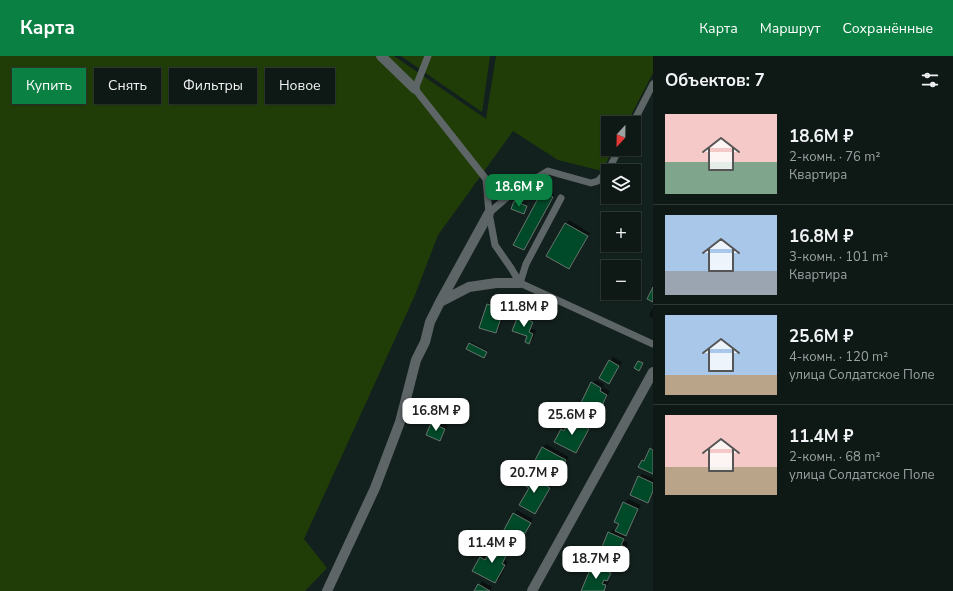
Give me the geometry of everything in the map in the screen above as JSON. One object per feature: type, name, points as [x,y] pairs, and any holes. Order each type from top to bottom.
[{"type":"street","points":[[380,56],[415,89]]},
{"type":"street","points":[[327,591],[375,488],[400,422],[416,360],[425,342],[430,322],[489,213]]},
{"type":"street","points":[[440,302],[469,287],[496,283],[520,283]]},
{"type":"street","points":[[532,591],[653,372]]},
{"type":"lane","points":[[428,56],[415,89],[486,179],[489,213],[495,245],[520,283],[653,344]]},
{"type":"lane","points":[[637,116],[653,84]]},
{"type":"lane","points":[[489,213],[512,193],[548,171],[591,183],[598,181],[609,169],[616,156]]},
{"type":"lane","points":[[520,283],[526,264],[561,198]]},
{"type":"green space","points":[[0,56],[394,56],[486,119],[496,56],[653,56],[653,73],[631,116],[601,116],[601,156],[610,156],[606,164],[601,164],[601,171],[558,160],[513,131],[438,235],[415,295],[304,539],[327,568],[305,591],[0,591]]},
{"type":"green space","points":[[401,56],[490,56],[482,112]]},
{"type":"building","points":[[542,191],[553,197],[524,250],[513,245]]},
{"type":"building","points":[[514,201],[527,206],[524,214],[511,209]]},
{"type":"building","points":[[565,223],[588,236],[569,269],[546,256]]},
{"type":"building","points":[[653,287],[653,302],[647,299]]},
{"type":"building","points":[[487,304],[504,309],[496,333],[479,328]]},
{"type":"building","points":[[518,316],[533,322],[529,332],[533,334],[529,344],[525,342],[527,336],[512,331]]},
{"type":"building","points":[[469,343],[487,352],[484,358],[466,349]]},
{"type":"building","points":[[609,360],[619,366],[609,384],[599,378]]},
{"type":"building","points":[[638,361],[643,363],[639,371],[634,368]]},
{"type":"building","points":[[591,382],[601,388],[600,391],[607,395],[596,418],[578,409]]},
{"type":"building","points":[[570,419],[589,429],[576,453],[554,442],[561,429],[564,431]]},
{"type":"building","points":[[431,423],[445,429],[440,441],[426,435]]},
{"type":"building","points":[[542,447],[566,460],[556,477],[533,464]]},
{"type":"building","points":[[650,448],[653,450],[653,474],[638,467],[642,460],[644,461]]},
{"type":"building","points":[[528,474],[550,488],[535,514],[519,505],[529,488],[522,484]]},
{"type":"building","points":[[638,476],[653,483],[653,491],[648,503],[630,495]]},
{"type":"building","points":[[623,502],[638,509],[626,536],[615,531],[619,524],[614,522]]},
{"type":"building","points":[[513,513],[531,523],[516,548],[509,544],[508,547],[498,541]]},
{"type":"building","points":[[608,532],[624,539],[621,545],[625,547],[622,556],[617,554],[611,568],[596,562]]},
{"type":"building","points":[[494,544],[508,552],[502,564],[505,565],[495,583],[472,571],[480,557],[485,560]]},
{"type":"building","points":[[592,565],[611,573],[607,581],[604,580],[602,584],[606,585],[604,591],[581,591]]},
{"type":"building","points":[[478,584],[490,591],[474,591]]}]
